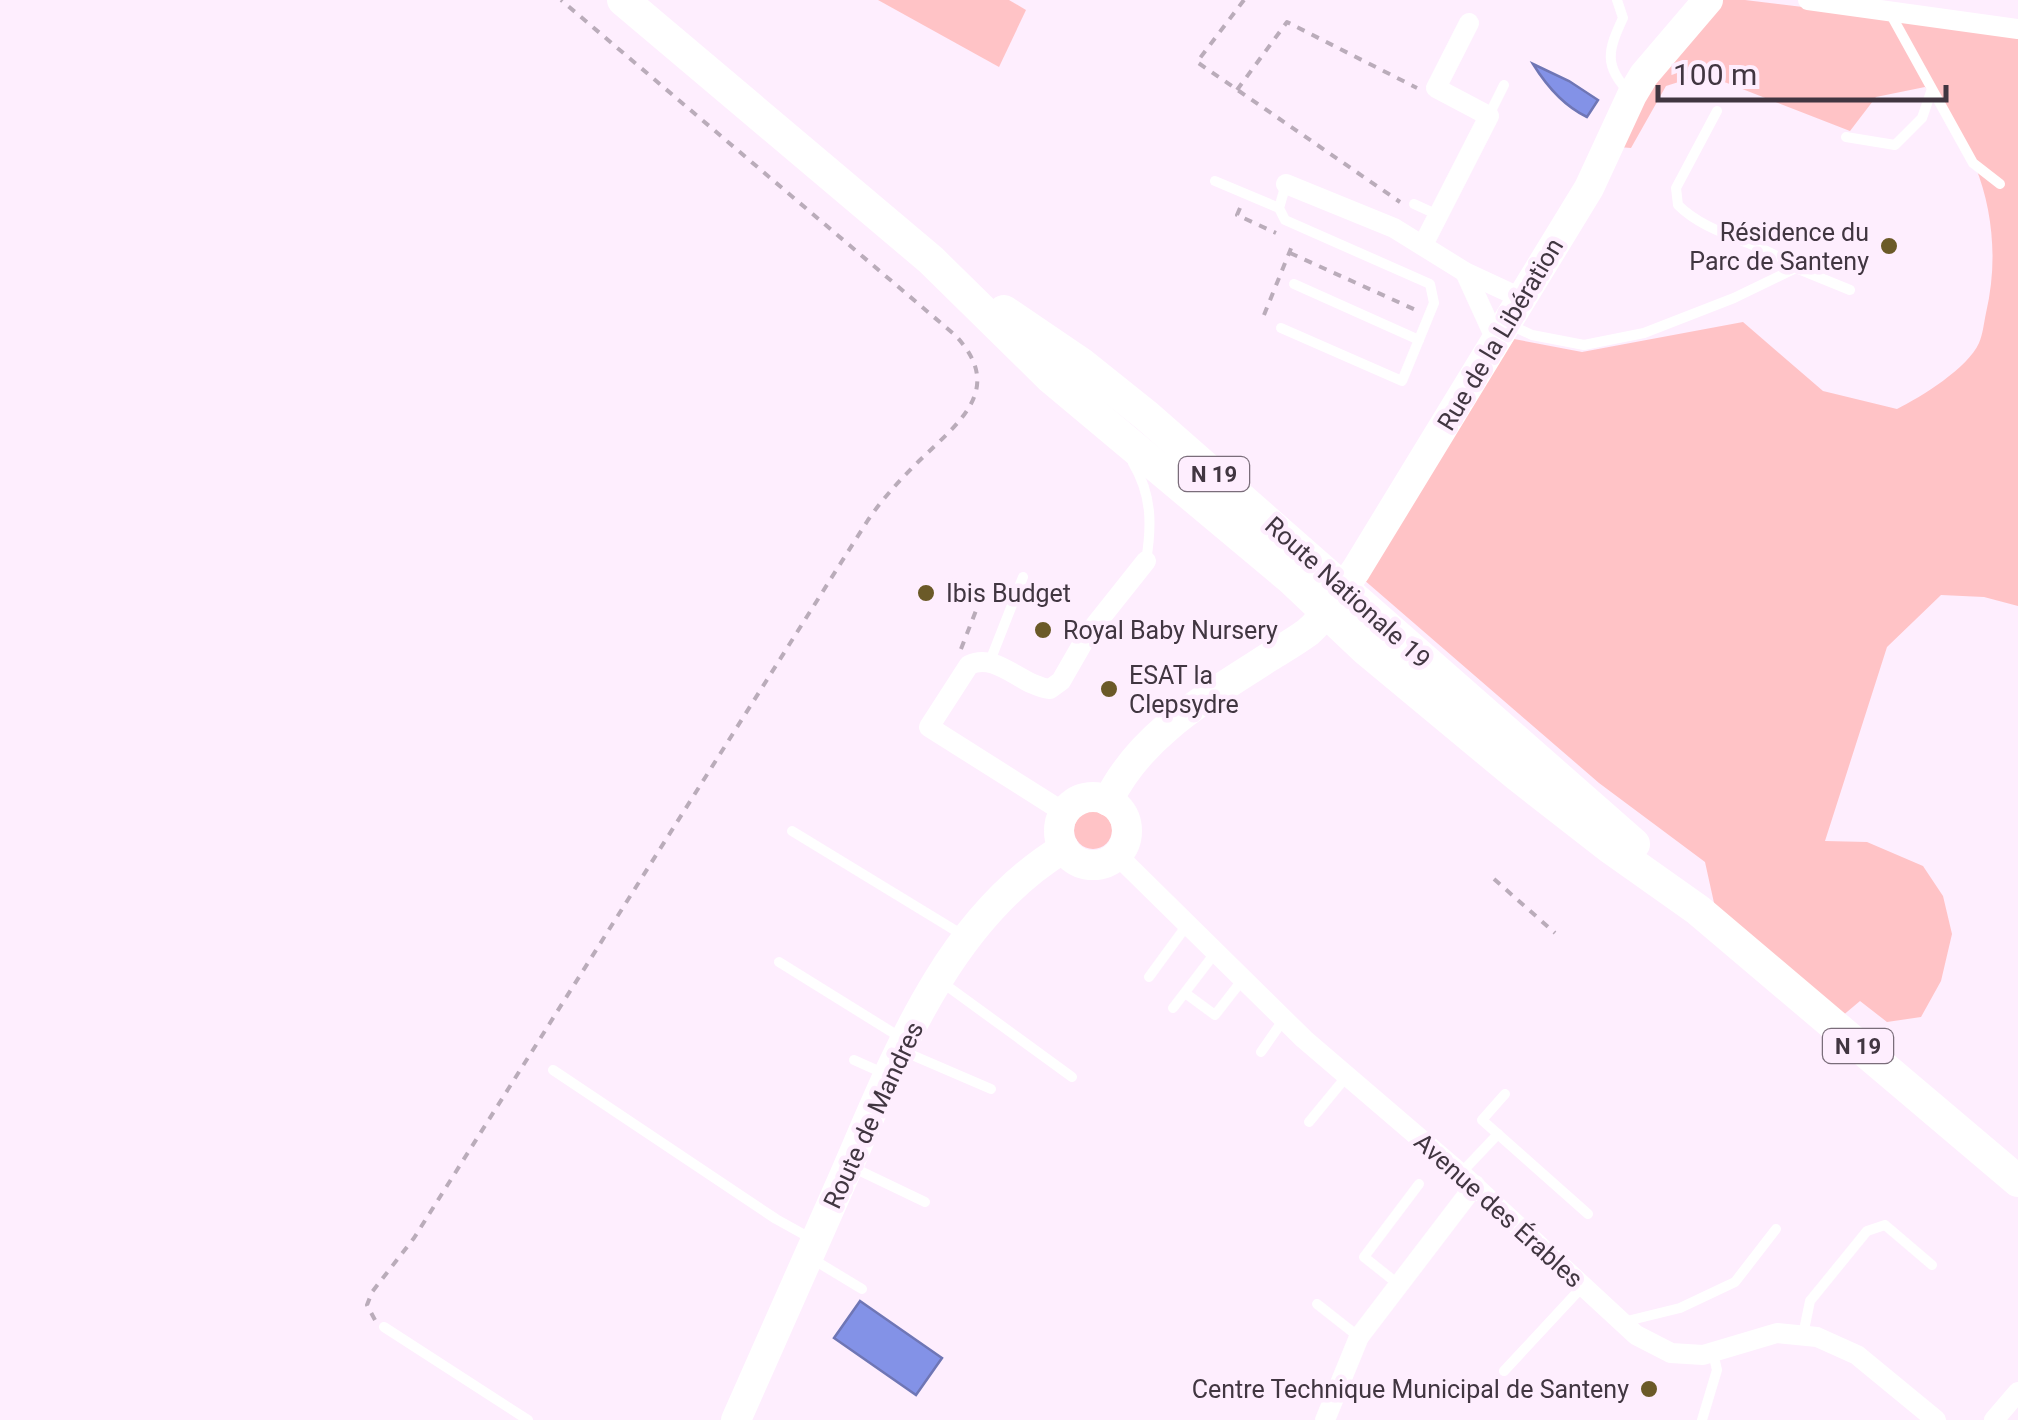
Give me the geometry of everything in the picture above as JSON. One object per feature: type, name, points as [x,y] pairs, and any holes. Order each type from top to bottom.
[{"type":"main road","name":"Route Nationale 19","points":[[623,0],[931,260],[1050,378],[1290,578],[1389,630],[1624,832],[1698,910],[2018,1181]]},
{"type":"main road","name":"Route Nationale 19","points":[[931,260],[1082,364],[1335,599]]},
{"type":"street","name":"Rue de la Libération","points":[[1335,599],[1590,188],[1657,44],[1683,0]]},
{"type":"street","name":"Rue de la Libération","points":[[1638,85],[1708,0]]},
{"type":"street","points":[[1808,0],[2018,29]]},
{"type":"street","points":[[1423,245],[1489,116],[1436,88],[1470,23]]},
{"type":"street","points":[[1286,184],[1394,228],[1423,245],[1465,272],[1508,321]]},
{"type":"street","points":[[1465,272],[1508,321]]},
{"type":"street","points":[[1065,813],[929,727],[969,665],[980,660],[1036,687],[1050,688],[1061,681],[1088,634],[1146,562]]},
{"type":"street","points":[[1108,801],[1129,765],[1157,735],[1186,711],[1308,632],[1335,599]]},
{"type":"street","points":[[1089,798],[1108,801],[1123,815],[1127,836],[1109,861],[1088,865],[1070,856],[1064,848],[1060,830],[1065,813],[1089,798]]},
{"type":"street","name":"Route de Mandres","points":[[736,1420],[897,1055],[938,979],[1024,874],[1064,848]]},
{"type":"street","name":"Avenue des Érables","points":[[1117,855],[1346,1077],[1468,1179],[1636,1335],[1671,1353],[1703,1356],[1777,1333],[1817,1337],[1857,1354],[1936,1420]]},
{"type":"street","points":[[1326,1420],[1359,1337],[1399,1285],[1468,1179]]},
{"type":"street","points":[[1994,1420],[2018,1392]]},
{"type":"lane","points":[[1618,0],[1623,18],[1609,54],[1616,79],[1638,85]]},
{"type":"lane","points":[[1890,12],[1974,164],[2000,184]]},
{"type":"lane","points":[[1489,116],[1504,85]]},
{"type":"lane","points":[[1846,137],[1895,145],[1922,118],[1932,92]]},
{"type":"lane","points":[[1717,112],[1676,188],[1678,205],[1689,216],[1850,290]]},
{"type":"lane","points":[[1216,181],[1279,208],[1285,220],[1430,284],[1434,303],[1402,382],[1281,328]]},
{"type":"lane","points":[[1279,208],[1286,184]]},
{"type":"lane","points":[[1414,204],[1438,215]]},
{"type":"lane","points":[[1508,321],[1532,335],[1584,345],[1644,333],[1734,298],[1796,268]]},
{"type":"lane","points":[[1294,284],[1419,340]]},
{"type":"lane","points":[[1114,432],[1140,475],[1150,502],[1146,562]]},
{"type":"lane","points":[[990,662],[1023,577]]},
{"type":"lane","points":[[792,831],[968,938]]},
{"type":"lane","points":[[1148,977],[1188,925]]},
{"type":"lane","points":[[1173,1008],[1216,952]]},
{"type":"lane","points":[[778,962],[897,1055],[991,1090]]},
{"type":"lane","points":[[938,979],[1072,1077]]},
{"type":"lane","points":[[1185,992],[1215,1014],[1243,979]]},
{"type":"lane","points":[[1260,1052],[1284,1019]]},
{"type":"lane","points":[[854,1060],[897,1055]]},
{"type":"lane","points":[[554,1070],[776,1219],[862,1289]]},
{"type":"lane","points":[[1310,1122],[1346,1077]]},
{"type":"lane","points":[[1505,1094],[1482,1120],[1588,1214]]},
{"type":"lane","points":[[1468,1179],[1498,1134]]},
{"type":"lane","points":[[848,1166],[925,1202]]},
{"type":"lane","points":[[1399,1285],[1364,1257],[1419,1184]]},
{"type":"lane","points":[[1803,1336],[1810,1301],[1867,1231],[1885,1226],[1932,1265]]},
{"type":"lane","points":[[1622,1322],[1680,1308],[1735,1282],[1776,1229]]},
{"type":"lane","points":[[1504,1371],[1583,1286]]},
{"type":"lane","points":[[1318,1304],[1359,1337]]},
{"type":"lane","points":[[384,1327],[528,1420]]},
{"type":"lane","points":[[1702,1420],[1717,1370],[1713,1352]]},
{"type":"path","points":[[384,1327],[368,1311],[372,1292],[414,1238],[868,520],[894,485],[964,416],[978,383],[975,363],[955,335],[561,0]]},
{"type":"path","points":[[1244,0],[1197,62],[1398,202],[1414,204]]},
{"type":"path","points":[[1237,90],[1287,22],[1419,89]]},
{"type":"path","points":[[1246,194],[1237,215],[1294,242],[1264,315]]},
{"type":"path","points":[[1290,253],[1429,316]]},
{"type":"path","points":[[960,654],[984,590]]},
{"type":"path","points":[[1494,879],[1555,933]]},
{"type":"shaded area","points":[[878,0],[1009,0],[1026,10],[999,67]]},
{"type":"shaded area","points":[[1717,0],[1745,0],[2018,33],[2018,606],[1984,597],[1941,595],[1887,647],[1825,841],[1867,842],[1923,866],[1943,896],[1952,934],[1941,981],[1921,1017],[1887,1022],[1860,1001],[1841,1017],[1718,921],[1705,862],[1599,783],[1363,579],[1514,339],[1582,352],[1743,322],[1823,391],[1897,409],[1943,381],[1973,353],[1982,336],[1991,282],[1990,222],[1984,192],[1961,137],[1925,87],[1876,97],[1850,131],[1704,74],[1666,86],[1631,148],[1619,147],[1639,104]]},
{"type":"shaded area","points":[[1093,811],[1107,816],[1112,830],[1107,844],[1093,849],[1079,844],[1074,830],[1079,816]]},
{"type":"water","points":[[1533,64],[1598,100],[1587,117],[1556,94]]},
{"type":"water","points":[[860,1301],[942,1358],[916,1395],[834,1338]]},
{"type":"place","name":"Résidence du Parc de Santeny","points":[[1889,246]]},
{"type":"place","name":"Ibis Budget","points":[[926,593]]},
{"type":"place","name":"Royal Baby Nursery","points":[[1043,630]]},
{"type":"place","name":"ESAT la Clepsydre","points":[[1109,689]]},
{"type":"place","name":"Centre Technique Municipal de Santeny","points":[[1649,1389]]}]
